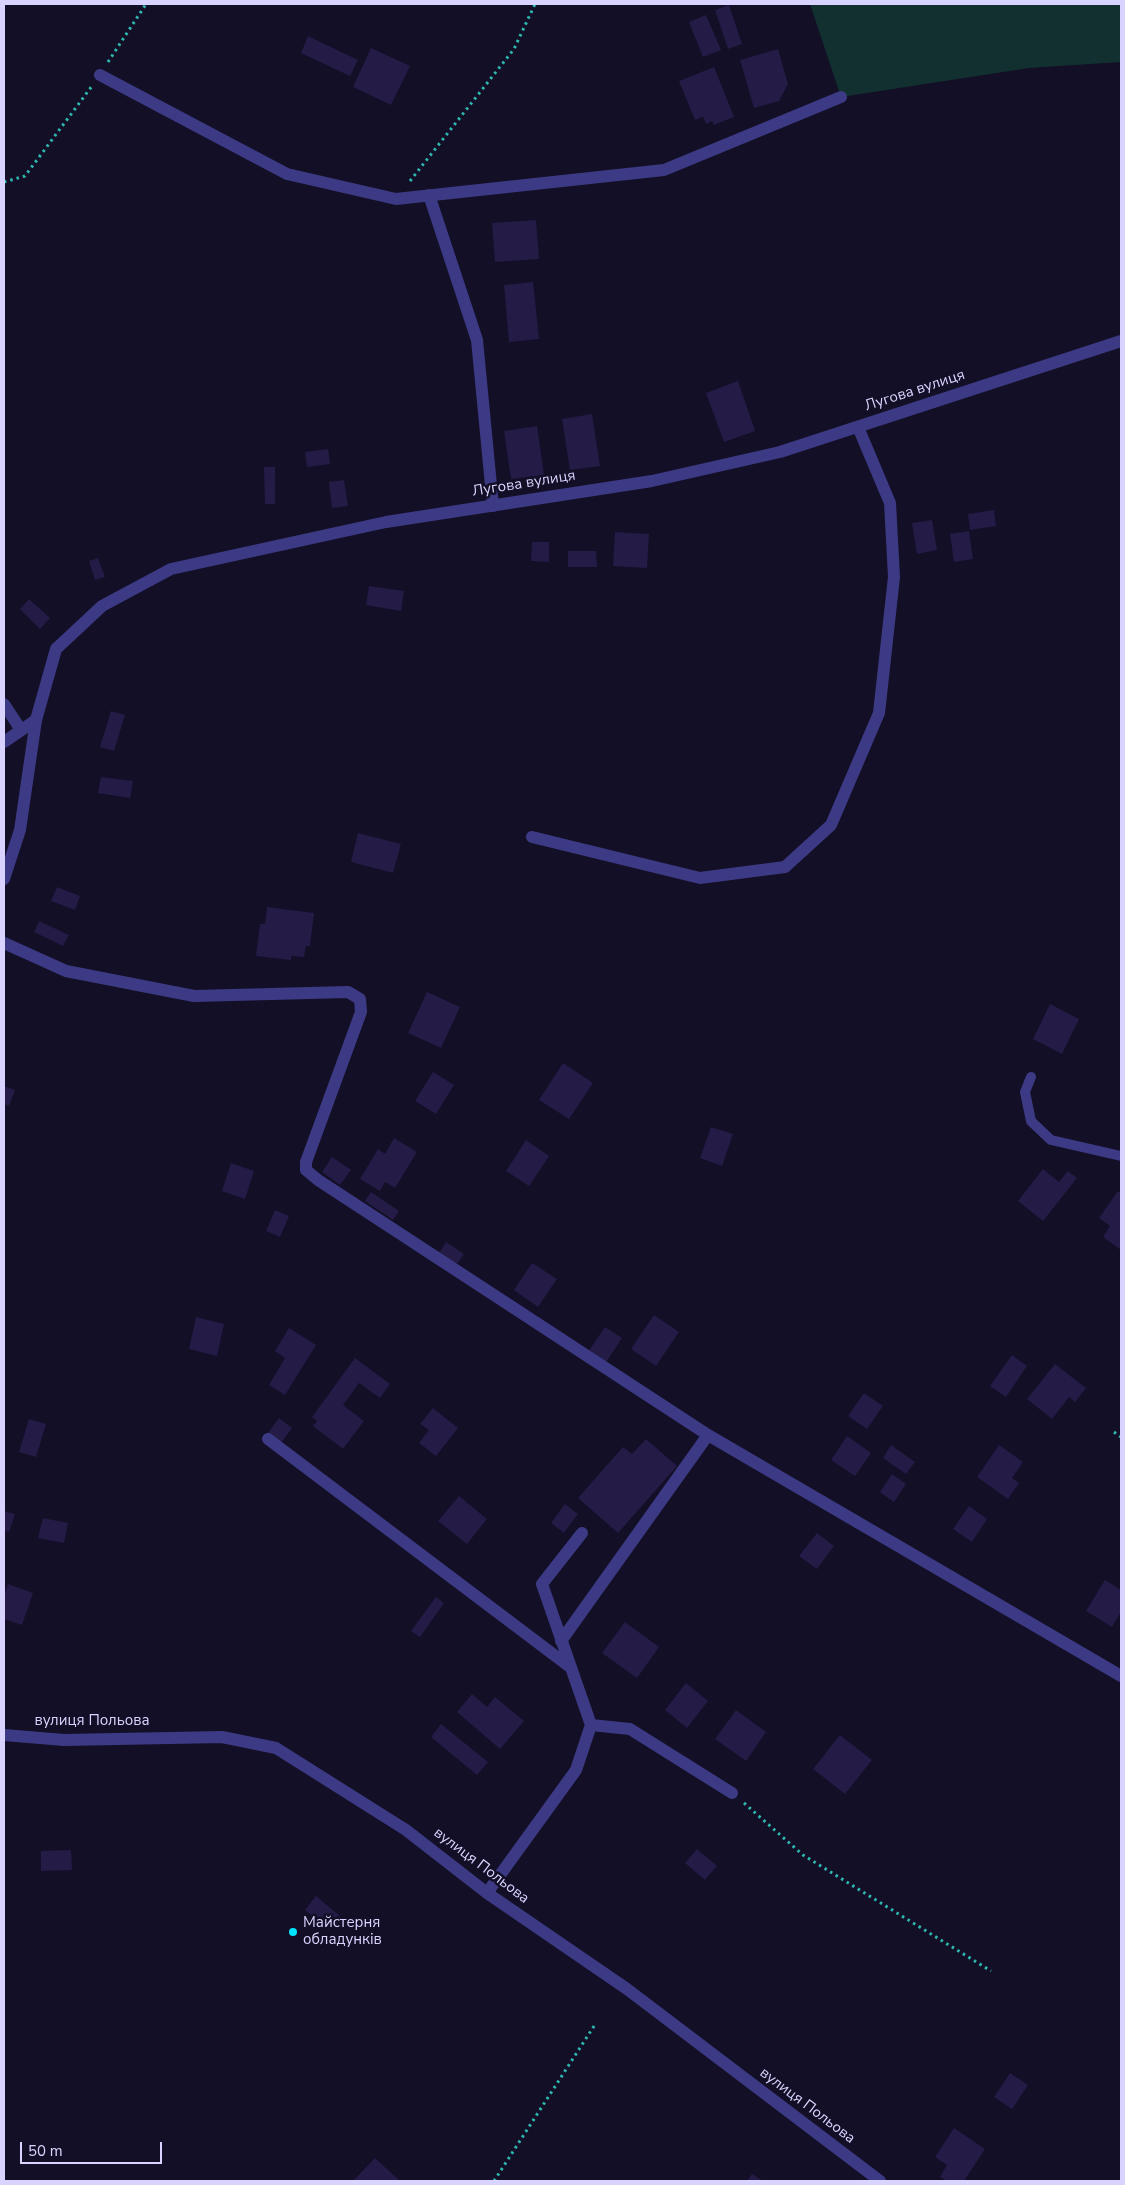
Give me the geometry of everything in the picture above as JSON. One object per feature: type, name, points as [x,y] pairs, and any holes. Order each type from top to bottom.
[{"type":"street","points":[[100,74],[287,174],[396,199],[664,170],[840,97]]},
{"type":"street","points":[[429,195],[477,340],[494,506]]},
{"type":"street","name":"Лугова вулиця","points":[[4,879],[20,830],[36,720],[56,650],[102,606],[171,569],[386,522],[652,481],[780,452],[1121,341]]},
{"type":"street","points":[[532,837],[700,878],[785,867],[831,825],[879,713],[894,576],[890,503],[858,427]]},
{"type":"street","points":[[4,704],[21,730]]},
{"type":"street","points":[[4,742],[36,720]]},
{"type":"street","points":[[4,943],[66,971],[194,996],[348,992],[360,999],[361,1012],[306,1162],[306,1170],[318,1180],[708,1435],[1121,1676]]},
{"type":"street","points":[[561,1641],[708,1435]]},
{"type":"street","points":[[268,1440],[570,1667]]},
{"type":"street","points":[[487,1893],[576,1770],[590,1725],[542,1584],[582,1532]]},
{"type":"street","points":[[590,1725],[630,1729],[732,1792]]},
{"type":"street","name":"вулиця Польова","points":[[4,1735],[64,1740],[222,1736],[276,1748],[406,1830],[487,1893],[627,1989],[880,2181]]},
{"type":"lane","points":[[1031,1076],[1025,1092],[1031,1122],[1051,1140],[1121,1156]]},
{"type":"path","points":[[4,182],[25,176],[100,74],[146,4]]},
{"type":"path","points":[[396,199],[514,49],[535,4]]},
{"type":"path","points":[[1114,1432],[1121,1437]]},
{"type":"path","points":[[732,1792],[803,1855],[991,1971]]},
{"type":"path","points":[[494,2181],[596,2023]]},
{"type":"green space","points":[[810,4],[1121,4],[1121,62],[1029,68],[841,97]]},
{"type":"building","points":[[729,5],[742,44],[728,49],[715,10]]},
{"type":"building","points":[[706,15],[721,50],[703,57],[689,22]]},
{"type":"building","points":[[308,36],[358,60],[350,76],[301,53]]},
{"type":"building","points":[[371,48],[410,66],[391,105],[353,87]]},
{"type":"building","points":[[778,49],[788,84],[779,101],[754,108],[740,60]]},
{"type":"building","points":[[714,67],[734,117],[714,125],[712,121],[706,124],[703,117],[695,120],[679,81]]},
{"type":"building","points":[[536,220],[539,259],[495,262],[492,223]]},
{"type":"building","points":[[533,282],[539,339],[509,342],[504,285]]},
{"type":"building","points":[[738,381],[755,431],[724,442],[706,393]]},
{"type":"building","points":[[592,414],[600,466],[570,470],[562,419]]},
{"type":"building","points":[[537,426],[544,475],[511,479],[504,431]]},
{"type":"building","points":[[328,449],[330,464],[307,467],[305,452]]},
{"type":"building","points":[[264,467],[275,467],[275,504],[265,504]]},
{"type":"building","points":[[344,480],[348,506],[332,508],[329,482]]},
{"type":"building","points":[[994,510],[996,526],[970,530],[968,514]]},
{"type":"building","points":[[932,520],[937,550],[917,554],[912,523]]},
{"type":"building","points":[[969,531],[973,559],[954,562],[950,534]]},
{"type":"building","points":[[615,532],[649,534],[647,568],[613,566]]},
{"type":"building","points":[[532,542],[549,542],[549,562],[531,561]]},
{"type":"building","points":[[568,551],[596,551],[597,567],[568,567]]},
{"type":"building","points":[[98,558],[105,577],[95,580],[89,561]]},
{"type":"building","points":[[369,586],[404,591],[401,611],[366,605]]},
{"type":"building","points":[[29,599],[50,618],[40,629],[20,609]]},
{"type":"building","points":[[111,711],[125,715],[114,751],[100,747]]},
{"type":"building","points":[[101,777],[133,781],[130,798],[98,793]]},
{"type":"building","points":[[358,833],[401,844],[393,873],[351,862]]},
{"type":"building","points":[[57,887],[80,896],[75,910],[51,901]]},
{"type":"building","points":[[267,907],[314,913],[310,946],[306,946],[304,957],[291,956],[291,960],[256,956],[260,924],[265,924]]},
{"type":"building","points":[[39,921],[69,935],[63,946],[34,932]]},
{"type":"building","points":[[427,992],[460,1007],[441,1048],[408,1033]]},
{"type":"building","points":[[1050,1004],[1079,1019],[1062,1054],[1033,1039]]},
{"type":"building","points":[[563,1063],[593,1083],[569,1119],[539,1100]]},
{"type":"building","points":[[433,1072],[454,1085],[436,1114],[415,1101]]},
{"type":"building","points":[[4,1086],[15,1090],[9,1106],[4,1104]]},
{"type":"building","points":[[711,1127],[733,1134],[722,1166],[700,1158]]},
{"type":"building","points":[[394,1138],[417,1152],[395,1188],[385,1182],[380,1191],[360,1179],[378,1149],[385,1154]]},
{"type":"building","points":[[526,1140],[549,1156],[529,1186],[506,1171]]},
{"type":"building","points":[[332,1157],[351,1170],[340,1185],[322,1172]]},
{"type":"building","points":[[231,1163],[254,1171],[245,1199],[222,1191]]},
{"type":"building","points":[[1043,1169],[1059,1182],[1068,1171],[1077,1178],[1043,1221],[1018,1201]]},
{"type":"building","points":[[1118,1191],[1121,1193],[1121,1250],[1103,1237],[1110,1226],[1099,1218]]},
{"type":"building","points":[[371,1192],[399,1211],[393,1220],[365,1201]]},
{"type":"building","points":[[275,1210],[289,1216],[280,1237],[266,1231]]},
{"type":"building","points":[[446,1242],[464,1254],[457,1264],[439,1253]]},
{"type":"building","points":[[532,1263],[557,1279],[538,1307],[514,1290]]},
{"type":"building","points":[[654,1315],[679,1332],[656,1366],[631,1349]]},
{"type":"building","points":[[196,1317],[224,1324],[217,1356],[189,1349]]},
{"type":"building","points":[[605,1327],[622,1338],[605,1364],[588,1352]]},
{"type":"building","points":[[289,1328],[316,1345],[285,1395],[269,1385],[285,1358],[275,1351]]},
{"type":"building","points":[[1012,1355],[1027,1366],[1006,1397],[990,1386]]},
{"type":"building","points":[[355,1358],[390,1384],[380,1398],[359,1383],[343,1405],[364,1421],[343,1449],[313,1426],[317,1421],[312,1417]]},
{"type":"building","points":[[1055,1364],[1086,1388],[1075,1402],[1069,1397],[1052,1419],[1027,1399]]},
{"type":"building","points":[[864,1393],[883,1406],[867,1429],[848,1416]]},
{"type":"building","points":[[433,1408],[458,1428],[436,1456],[419,1443],[429,1430],[420,1424]]},
{"type":"building","points":[[279,1418],[292,1428],[281,1443],[268,1433]]},
{"type":"building","points":[[29,1419],[46,1424],[36,1457],[19,1452]]},
{"type":"building","points":[[847,1436],[871,1453],[855,1476],[831,1460]]},
{"type":"building","points":[[646,1439],[677,1466],[618,1533],[578,1498],[623,1447],[632,1454]]},
{"type":"building","points":[[891,1445],[915,1462],[906,1474],[883,1458]]},
{"type":"building","points":[[999,1445],[1023,1462],[1012,1478],[1019,1483],[1008,1499],[977,1477]]},
{"type":"building","points":[[892,1474],[906,1484],[894,1502],[880,1492]]},
{"type":"building","points":[[459,1496],[487,1519],[467,1544],[438,1521]]},
{"type":"building","points":[[565,1504],[578,1514],[564,1533],[551,1523]]},
{"type":"building","points":[[969,1506],[987,1519],[972,1542],[953,1529]]},
{"type":"building","points":[[4,1511],[15,1514],[9,1532],[4,1530]]},
{"type":"building","points":[[43,1518],[68,1523],[64,1543],[38,1538]]},
{"type":"building","points":[[817,1533],[834,1546],[817,1569],[799,1556]]},
{"type":"building","points":[[1105,1580],[1121,1590],[1121,1612],[1112,1627],[1086,1611]]},
{"type":"building","points":[[8,1584],[33,1593],[22,1625],[4,1619],[4,1596]]},
{"type":"building","points":[[436,1597],[444,1603],[420,1637],[411,1631]]},
{"type":"building","points":[[625,1622],[659,1647],[637,1678],[602,1653]]},
{"type":"building","points":[[686,1683],[708,1701],[687,1728],[665,1710]]},
{"type":"building","points":[[472,1694],[487,1707],[495,1697],[524,1721],[500,1749],[457,1712]]},
{"type":"building","points":[[736,1710],[766,1732],[746,1761],[715,1739]]},
{"type":"building","points":[[441,1724],[488,1762],[477,1775],[431,1737]]},
{"type":"building","points":[[840,1735],[872,1760],[845,1794],[813,1769]]},
{"type":"building","points":[[697,1849],[717,1866],[705,1880],[685,1863]]},
{"type":"building","points":[[71,1850],[72,1870],[41,1871],[41,1851]]},
{"type":"building","points":[[316,1896],[341,1917],[329,1930],[305,1910]]},
{"type":"building","points":[[1010,2073],[1028,2085],[1012,2109],[994,2097]]},
{"type":"building","points":[[954,2128],[985,2149],[964,2181],[947,2181],[940,2177],[947,2165],[935,2157]]},
{"type":"building","points":[[375,2158],[400,2181],[353,2181]]},
{"type":"building","points":[[752,2174],[763,2181],[747,2181]]},
{"type":"place","name":"Майстерня обладунків","points":[[293,1932]]}]
